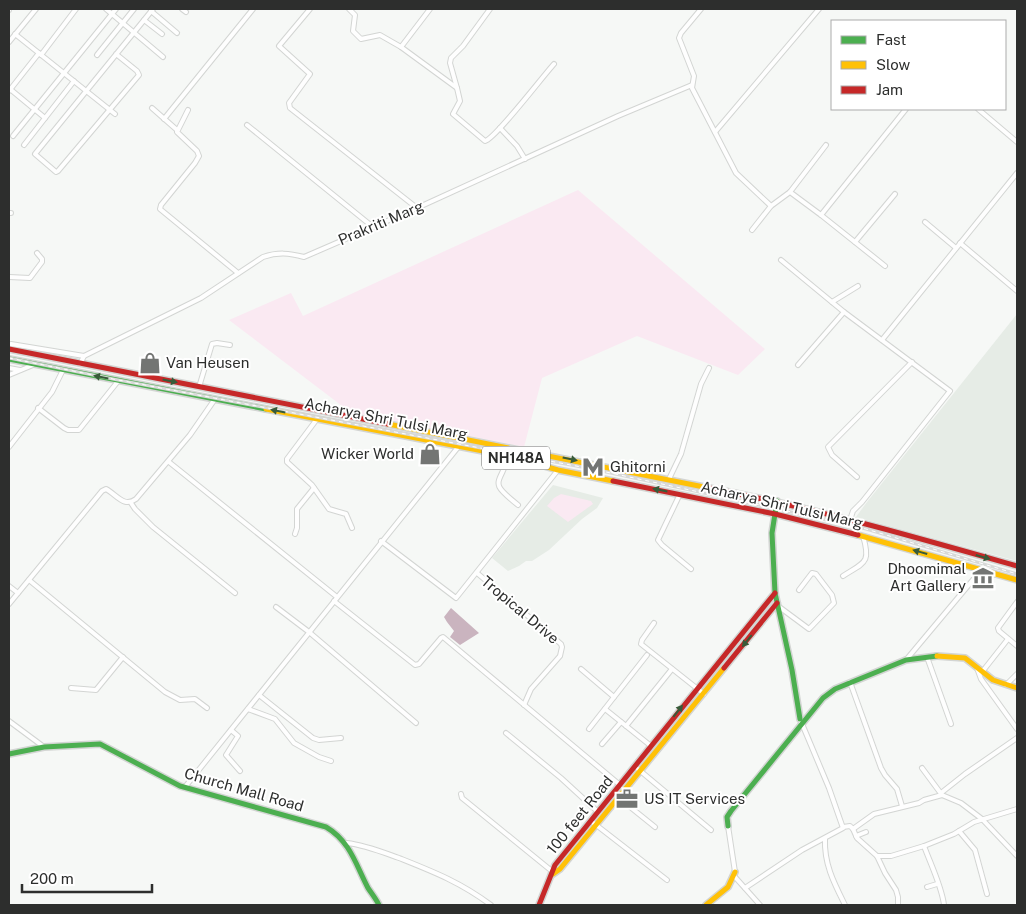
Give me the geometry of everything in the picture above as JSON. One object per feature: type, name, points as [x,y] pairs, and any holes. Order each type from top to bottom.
[{"type":"main road","name":"Acharya Shri Tulsi Marg","points":[[11,347],[80,364],[777,501],[1017,566]]},
{"type":"main road","name":"Acharya Shri Tulsi Marg","points":[[9,359],[509,456],[558,470],[775,514],[863,536],[1017,580]]},
{"type":"main road","points":[[80,364],[80,373]]},
{"type":"main road","points":[[777,501],[772,533],[775,593],[792,670],[800,722]]},
{"type":"main road","name":"100 feet Road","points":[[553,873],[555,865],[775,593]]},
{"type":"main road","name":"100 feet Road","points":[[553,873],[560,869],[778,605]]},
{"type":"main road","points":[[728,826],[727,818],[729,814],[800,722],[826,695],[850,682],[906,660],[927,657],[964,658],[996,682],[1017,688]]},
{"type":"main road","points":[[662,732],[668,737]]},
{"type":"main road","name":"Church Mall Road","points":[[9,754],[44,747],[100,744],[185,787],[326,827],[347,843],[368,887],[379,905]]},
{"type":"main road","points":[[539,905],[553,873]]},
{"type":"main road","points":[[706,905],[717,898],[735,874]]},
{"type":"street","points":[[9,42],[36,9]]},
{"type":"street","points":[[45,118],[9,90],[76,9]]},
{"type":"street","points":[[106,9],[163,57]]},
{"type":"street","points":[[13,136],[116,9]]},
{"type":"street","points":[[97,54],[134,9]]},
{"type":"street","points":[[182,9],[186,12]]},
{"type":"street","points":[[164,119],[253,9]]},
{"type":"street","points":[[310,9],[280,46],[310,73],[291,98],[290,108],[417,208]]},
{"type":"street","points":[[349,9],[355,15],[353,31],[361,39],[364,40],[379,34],[456,88]]},
{"type":"street","points":[[400,47],[430,9]]},
{"type":"street","points":[[490,9],[461,48],[451,58],[450,63],[460,101],[453,114],[485,141],[489,140],[554,64]]},
{"type":"street","points":[[701,9],[679,38],[694,76],[692,86],[736,173],[771,206]]},
{"type":"street","points":[[715,132],[819,9]]},
{"type":"street","points":[[116,54],[139,73],[56,172],[35,154],[116,54],[152,10],[177,33]]},
{"type":"street","points":[[144,20],[162,34]]},
{"type":"street","points":[[15,34],[115,114]]},
{"type":"street","points":[[24,145],[74,81]]},
{"type":"street","name":"Prakriti Marg","points":[[84,356],[201,298],[263,257],[275,253],[290,253],[304,256],[417,208],[618,116],[692,86]]},
{"type":"street","points":[[152,108],[177,130],[180,136],[197,151],[199,156],[161,205],[160,210],[238,273]]},
{"type":"street","points":[[177,130],[188,110]]},
{"type":"street","points":[[821,214],[905,110]]},
{"type":"street","points":[[979,110],[1017,142]]},
{"type":"street","points":[[247,125],[373,227]]},
{"type":"street","points":[[500,128],[517,146],[525,159]]},
{"type":"street","points":[[752,230],[771,206],[790,192],[826,145]]},
{"type":"street","points":[[882,340],[1017,173]]},
{"type":"street","points":[[790,192],[821,214],[885,266]]},
{"type":"street","points":[[855,242],[895,194]]},
{"type":"street","points":[[925,222],[956,248]]},
{"type":"street","points":[[960,243],[1017,291]]},
{"type":"street","points":[[9,277],[30,278],[42,261],[38,253]]},
{"type":"street","points":[[781,260],[844,312],[950,391],[855,509],[850,520]]},
{"type":"street","points":[[832,302],[858,286]]},
{"type":"street","points":[[798,365],[844,312]]},
{"type":"street","points":[[9,337],[11,347],[84,356],[80,364]]},
{"type":"street","points":[[199,387],[212,344],[216,342],[230,345]]},
{"type":"street","points":[[857,477],[832,455],[829,445],[912,362]]},
{"type":"street","points":[[9,374],[35,364]]},
{"type":"street","points":[[9,368],[20,370]]},
{"type":"street","points":[[669,479],[681,454],[701,384],[709,368]]},
{"type":"street","points":[[9,447],[52,392],[63,369]]},
{"type":"street","points":[[38,408],[64,428],[79,430],[119,380]]},
{"type":"street","points":[[9,604],[102,490],[106,489],[124,502],[131,503],[139,497],[197,426],[215,399]]},
{"type":"street","points":[[317,418],[287,461],[314,488],[329,509],[346,514],[352,528]]},
{"type":"street","points":[[185,787],[459,446]]},
{"type":"street","points":[[509,456],[498,484],[501,491],[518,505]]},
{"type":"street","points":[[168,462],[415,665],[419,664],[441,638],[444,637],[620,785]]},
{"type":"street","name":"Tropical Drive","points":[[524,705],[528,693],[560,656],[561,644],[477,574],[558,470]]},
{"type":"street","points":[[296,534],[297,509],[314,488]]},
{"type":"street","points":[[680,494],[658,540],[691,569]]},
{"type":"street","points":[[131,503],[153,527],[235,594]]},
{"type":"street","points":[[843,576],[856,568],[865,559],[867,552],[863,536]]},
{"type":"street","points":[[381,541],[455,598],[477,574]]},
{"type":"street","points":[[906,660],[982,570]]},
{"type":"street","points":[[778,605],[809,629],[834,603],[832,595],[816,574],[812,573],[798,590]]},
{"type":"street","points":[[29,580],[170,695],[180,700],[195,699],[207,708]]},
{"type":"street","points":[[9,586],[18,593]]},
{"type":"street","points":[[1017,602],[998,628],[1017,646]]},
{"type":"street","points":[[276,607],[309,632],[416,723]]},
{"type":"street","points":[[654,622],[641,644],[704,694]]},
{"type":"street","points":[[982,672],[1008,639]]},
{"type":"street","points":[[588,728],[647,655]]},
{"type":"street","points":[[71,688],[96,690],[122,657]]},
{"type":"street","points":[[927,657],[951,724]]},
{"type":"street","points":[[977,668],[981,679],[1017,730]]},
{"type":"street","points":[[626,726],[672,669]]},
{"type":"street","points":[[580,670],[614,698]]},
{"type":"street","points":[[1006,685],[1017,674]]},
{"type":"street","points":[[850,682],[881,768],[897,789],[902,806]]},
{"type":"street","points":[[259,696],[313,738],[324,740],[341,738]]},
{"type":"street","points":[[248,709],[275,718],[294,743],[319,757],[331,761]]},
{"type":"street","points":[[605,709],[650,746]]},
{"type":"street","points":[[9,721],[44,747]]},
{"type":"street","points":[[602,744],[621,722]]},
{"type":"street","points":[[800,722],[843,827]]},
{"type":"street","points":[[232,730],[238,736],[226,755],[240,771]]},
{"type":"street","points":[[506,733],[561,778],[598,812]]},
{"type":"street","points":[[853,829],[874,814],[902,806],[919,804],[924,800],[942,794],[965,774],[1017,738]]},
{"type":"street","points":[[634,766],[711,830]]},
{"type":"street","points":[[922,768],[942,794],[961,803],[982,819],[1017,856]]},
{"type":"street","points":[[461,794],[462,798],[553,873]]},
{"type":"street","points":[[619,798],[655,827]]},
{"type":"street","points":[[877,856],[891,856],[924,846],[959,831],[974,822],[1017,809]]},
{"type":"street","points":[[591,821],[667,880]]},
{"type":"street","points":[[728,826],[735,874],[760,905]]},
{"type":"street","points":[[745,888],[802,850],[825,839],[843,827],[850,826],[856,836],[877,856],[896,890],[898,905]]},
{"type":"street","points":[[959,831],[975,850],[987,894]]},
{"type":"street","points":[[856,836],[866,832]]},
{"type":"street","points":[[578,836],[583,841]]},
{"type":"street","points":[[825,839],[827,864],[845,905]]},
{"type":"street","points":[[347,843],[387,854],[448,878],[491,905]]},
{"type":"street","points":[[924,846],[937,884],[942,892],[944,905]]},
{"type":"street","points":[[927,887],[937,884]]},
{"type":"shaded area","points":[[578,190],[765,349],[738,375],[637,336],[542,378],[524,447],[350,412],[229,320],[291,293],[303,316]]},
{"type":"shaded area","points":[[1017,314],[1017,561],[856,517],[867,502]]},
{"type":"shaded area","points":[[553,485],[603,498],[597,508],[582,519],[549,550],[532,561],[526,561],[508,571],[492,558]]},
{"type":"shaded area","points":[[561,494],[591,501],[593,504],[568,522],[547,506],[554,498]]},
{"type":"shaded area","points":[[451,608],[479,633],[460,645],[450,637],[454,631],[444,617]]},
{"type":"railway","points":[[9,358],[592,469],[866,529],[1017,574]]},
{"type":"traffic: fast","points":[[9,359],[266,409]]},
{"type":"traffic: fast","points":[[777,501],[772,533],[775,593],[792,670],[800,719]]},
{"type":"traffic: fast","points":[[728,826],[727,817],[731,811],[823,698],[835,689],[906,660],[937,656]]},
{"type":"traffic: fast","points":[[9,754],[44,747],[100,744],[180,786],[326,827],[347,846],[368,888],[379,905]]},
{"type":"traffic: slow","points":[[266,409],[509,456],[558,470],[613,481]]},
{"type":"traffic: slow","points":[[388,424],[709,488]]},
{"type":"traffic: slow","points":[[858,535],[1017,580]]},
{"type":"traffic: slow","points":[[937,656],[965,658],[993,680],[1017,688]]},
{"type":"traffic: slow","points":[[553,874],[560,869],[724,668]]},
{"type":"traffic: slow","points":[[706,905],[728,887],[735,872]]},
{"type":"traffic: jam","points":[[9,349],[388,424]]},
{"type":"traffic: jam","points":[[613,481],[775,514],[858,535]]},
{"type":"traffic: jam","points":[[709,488],[826,514],[1017,566]]},
{"type":"traffic: jam","points":[[539,905],[555,865],[775,593]]},
{"type":"traffic: jam","points":[[724,668],[777,603]]},
{"type":"place","name":"Van Heusen","points":[[150,363]]},
{"type":"place","name":"Wicker World","points":[[430,454]]},
{"type":"place","name":"Ghitorni","points":[[593,467]]},
{"type":"place","name":"Dhoomimal Art Gallery","points":[[983,578]]},
{"type":"place","name":"US IT Services","points":[[627,799]]}]
